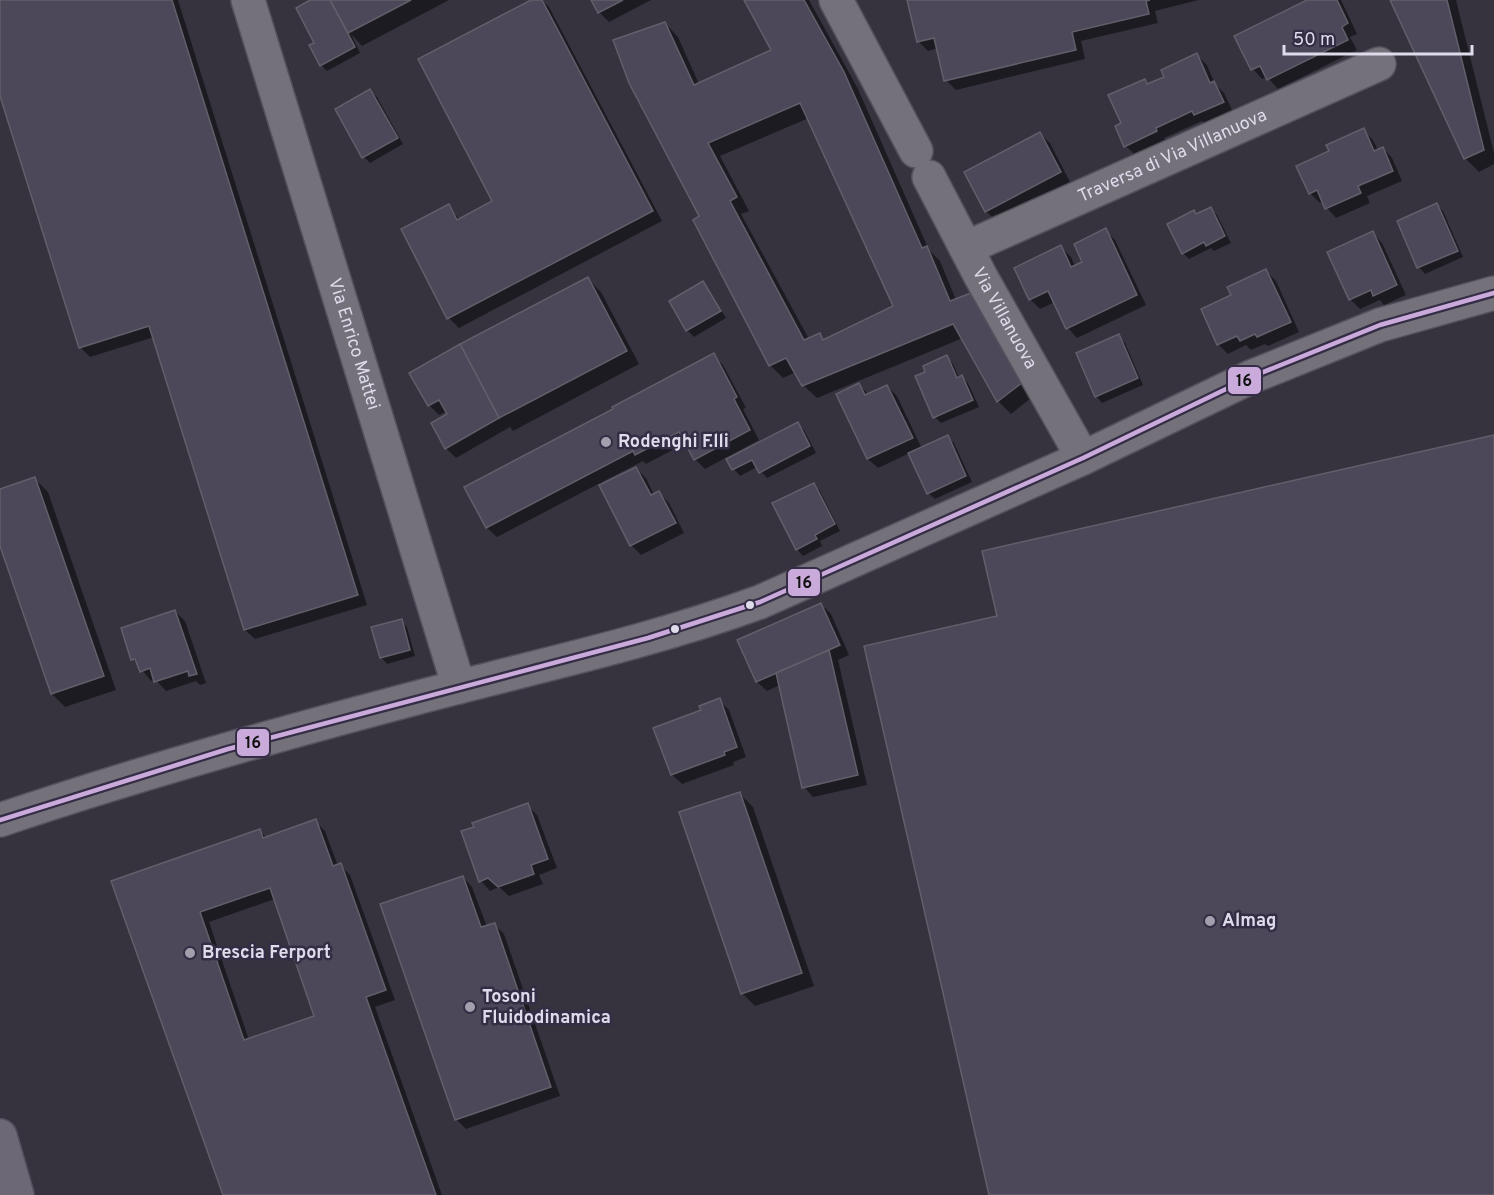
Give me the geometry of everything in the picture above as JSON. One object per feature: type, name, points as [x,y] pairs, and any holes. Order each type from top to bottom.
[{"type":"highway","points":[[0,1136],[17,1195]]},
{"type":"street","name":"Via Enrico Mattei","points":[[248,0],[459,687]]},
{"type":"street","name":"Via Villanuova","points":[[836,0],[966,248],[1083,458]]},
{"type":"street","name":"Traversa di Via Villanuova","points":[[966,248],[1379,64]]},
{"type":"street","points":[[0,820],[105,785],[268,738],[618,647],[734,612],[1083,458],[1251,378],[1380,325],[1494,293]]},
{"type":"building","points":[[0,0],[172,0],[358,595],[244,630],[149,326],[79,348],[0,96]]},
{"type":"building","points":[[310,0],[330,0],[355,47],[320,66],[309,45],[314,43],[296,8]]},
{"type":"building","points":[[330,0],[411,0],[348,33]]},
{"type":"building","points":[[531,0],[542,0],[653,211],[447,319],[401,229],[449,204],[457,220],[492,201],[418,59]]},
{"type":"building","points":[[591,0],[623,0],[598,13]]},
{"type":"building","points":[[744,0],[804,0],[844,72],[922,248],[927,246],[950,301],[971,293],[1023,382],[997,402],[953,324],[802,386],[786,358],[769,366],[693,220],[699,216],[629,83],[613,40],[665,22],[694,85],[771,50]],"holes":[[[800,103],[893,306],[823,340],[820,333],[804,340],[730,201],[737,197],[708,143]]]},
{"type":"building","points":[[907,0],[1150,0],[1146,1],[1149,14],[1072,32],[1076,50],[944,81],[934,38],[917,42]]},
{"type":"building","points":[[1307,0],[1337,0],[1348,23],[1342,27],[1348,40],[1267,80],[1260,66],[1251,70],[1234,36]]},
{"type":"building","points":[[1390,0],[1447,0],[1484,150],[1464,159]]},
{"type":"building","points":[[1197,53],[1210,83],[1214,81],[1224,102],[1194,115],[1192,111],[1156,128],[1157,131],[1124,147],[1115,126],[1121,123],[1108,95],[1145,79],[1147,84],[1164,77],[1161,70]]},
{"type":"building","points":[[370,89],[398,138],[362,158],[335,109]]},
{"type":"building","points":[[1364,128],[1374,151],[1383,147],[1393,171],[1358,186],[1361,193],[1325,209],[1317,190],[1309,194],[1296,166],[1329,151],[1326,145]]},
{"type":"building","points":[[1040,132],[1061,172],[985,212],[964,172]]},
{"type":"building","points":[[1437,203],[1458,251],[1417,268],[1397,221]]},
{"type":"building","points":[[1211,207],[1225,236],[1206,246],[1204,242],[1182,254],[1167,224],[1194,210],[1196,214]]},
{"type":"building","points":[[1106,228],[1137,295],[1066,329],[1048,291],[1029,300],[1014,268],[1061,245],[1071,267],[1082,262],[1074,244]]},
{"type":"building","points":[[1373,231],[1397,285],[1373,296],[1371,290],[1349,300],[1327,252]]},
{"type":"building","points":[[1266,269],[1291,322],[1257,337],[1255,334],[1240,341],[1237,336],[1217,345],[1201,309],[1231,295],[1227,287]]},
{"type":"building","points":[[588,277],[627,351],[499,418],[460,344]]},
{"type":"building","points":[[703,281],[721,311],[686,331],[669,301]]},
{"type":"building","points":[[1119,334],[1138,378],[1095,397],[1076,353]]},
{"type":"building","points":[[460,344],[499,418],[445,449],[431,423],[447,414],[439,400],[428,406],[409,373]]},
{"type":"building","name":"Rodenghi F.lli","points":[[714,353],[737,397],[734,399],[750,430],[694,460],[679,432],[635,455],[633,451],[486,528],[464,487]]},
{"type":"building","points":[[947,355],[957,378],[962,375],[973,400],[933,418],[915,376],[925,372],[923,366]]},
{"type":"building","points":[[859,383],[865,395],[887,385],[913,438],[867,459],[836,394]]},
{"type":"building","points":[[798,422],[810,446],[759,473],[752,460],[732,470],[726,459]]},
{"type":"building","points":[[948,435],[966,476],[927,494],[908,453]]},
{"type":"building","name":"Almag","points":[[1494,435],[1494,1195],[989,1195],[864,646],[997,616],[982,551]]},
{"type":"building","points":[[636,467],[651,495],[659,491],[676,523],[630,546],[599,485]]},
{"type":"building","points":[[35,477],[104,676],[51,694],[0,546],[0,489]]},
{"type":"building","points":[[814,483],[835,524],[815,535],[817,539],[796,550],[772,503]]},
{"type":"building","points":[[821,603],[840,645],[756,682],[737,640]]},
{"type":"building","points":[[175,610],[197,674],[189,676],[188,671],[154,682],[150,668],[140,672],[135,659],[131,660],[121,628]]},
{"type":"building","points":[[402,619],[410,650],[380,658],[371,627]]},
{"type":"building","points":[[829,650],[858,775],[802,788],[776,673]]},
{"type":"building","points":[[720,698],[737,747],[724,752],[725,755],[671,775],[653,728],[701,710],[699,706]]},
{"type":"building","points":[[740,792],[802,973],[741,994],[679,812]]},
{"type":"building","points":[[528,803],[548,859],[531,865],[534,874],[498,887],[488,878],[479,882],[461,831],[474,827],[472,823]]},
{"type":"building","points":[[316,819],[333,866],[341,863],[386,990],[366,997],[436,1195],[223,1195],[111,881],[260,829],[263,838]],"holes":[[[270,888],[314,1016],[244,1040],[200,912]]]},
{"type":"building","name":"Tosoni Fluidodinamica","points":[[463,876],[481,927],[495,923],[551,1087],[455,1120],[380,904]]},
{"type":"transit line","name":"16","points":[[0,820],[228,749],[648,638],[760,602],[1083,458],[1251,377],[1380,325],[1494,293]]},
{"type":"place","name":"Rodenghi F.lli","points":[[606,442]]},
{"type":"place","name":"Almag","points":[[1210,921]]},
{"type":"place","name":"Brescia Ferport","points":[[190,953]]},
{"type":"place","name":"Tosoni Fluidodinamica","points":[[470,1007]]}]
